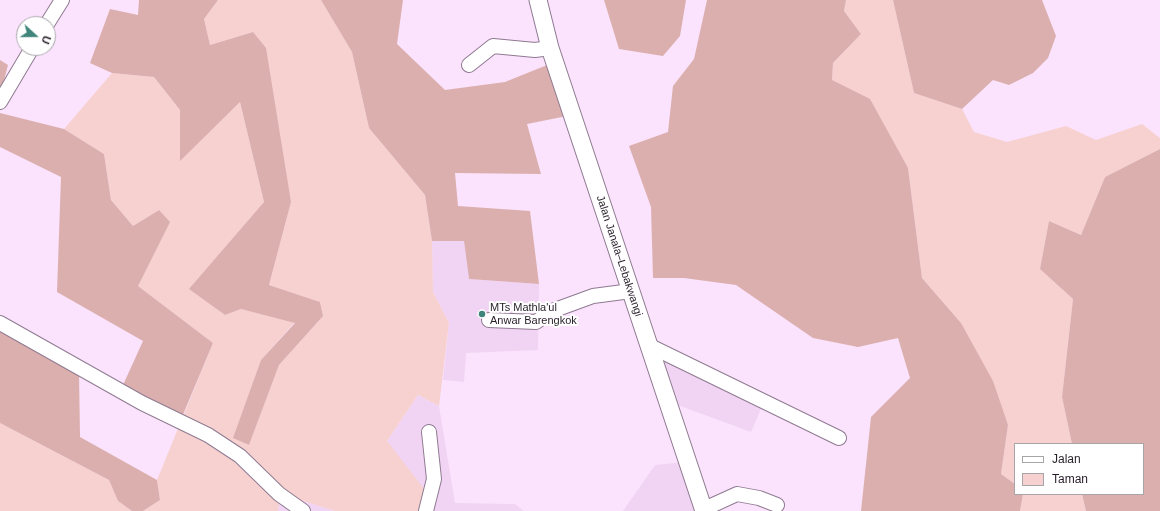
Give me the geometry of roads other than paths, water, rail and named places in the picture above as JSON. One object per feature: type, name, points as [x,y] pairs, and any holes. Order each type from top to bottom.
[{"type":"main road","name":"Jalan Janala–Lebakwangi","points":[[538,0],[550,48],[704,510]]},
{"type":"street","points":[[53,16],[62,0]]},
{"type":"street","points":[[470,65],[493,46],[535,50],[550,48]]},
{"type":"street","points":[[0,102],[27,56]]},
{"type":"street","points":[[489,320],[536,322],[552,311],[593,296],[631,292]]},
{"type":"street","points":[[0,324],[142,403],[208,435],[240,456],[279,494],[303,511]]},
{"type":"street","points":[[648,345],[839,438]]},
{"type":"street","points":[[426,511],[434,479],[429,432]]},
{"type":"street","points":[[704,510],[736,494],[759,498],[777,505]]},
{"type":"place","name":"MTs Mathla'ul Anwar Barengkok","points":[[482,314]]}]
